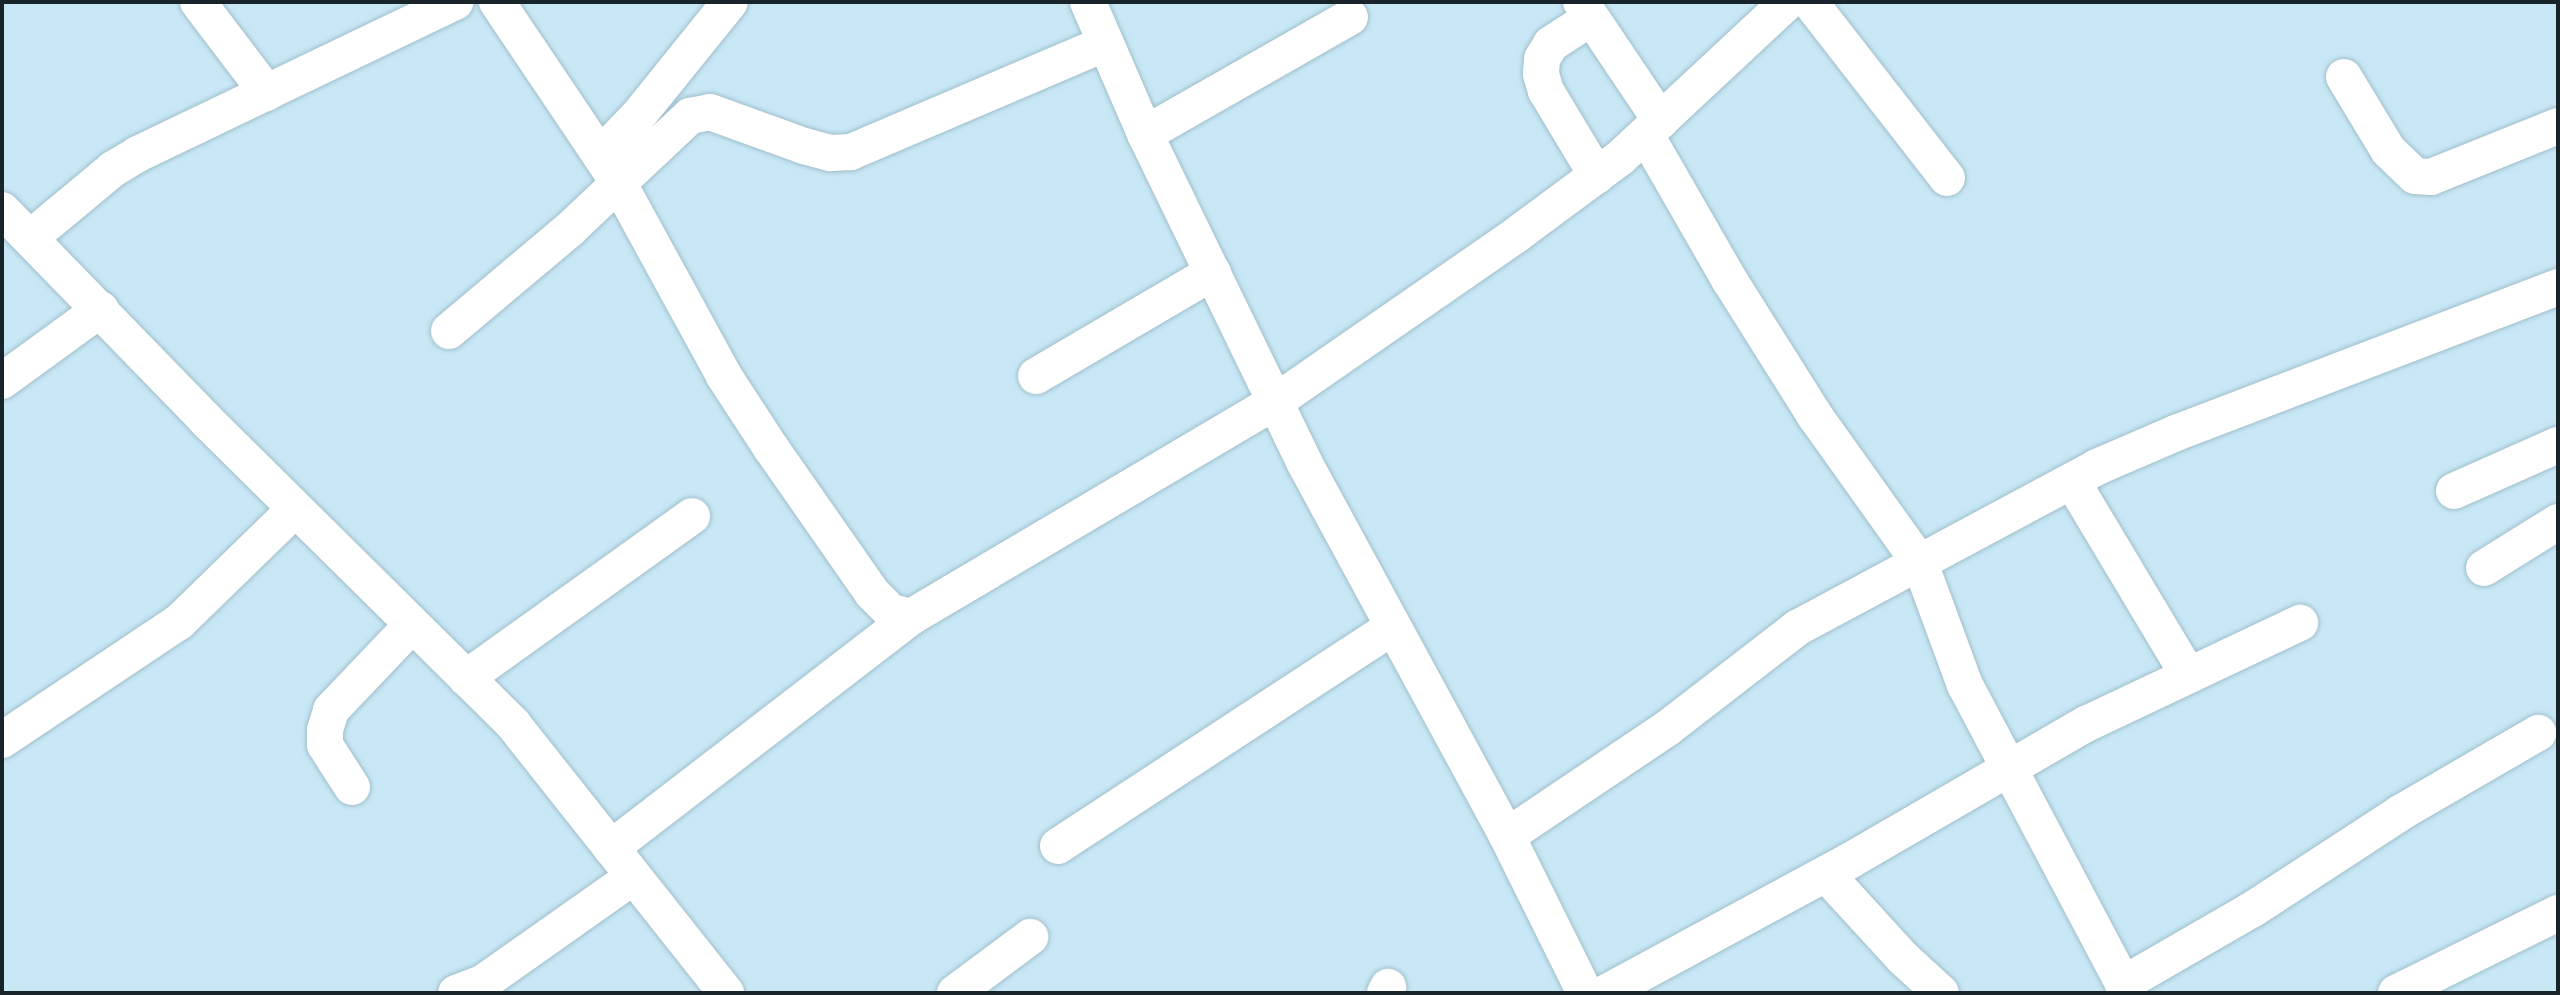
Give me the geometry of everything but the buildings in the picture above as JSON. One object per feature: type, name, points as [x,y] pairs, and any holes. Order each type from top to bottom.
[{"type":"street","points":[[198,2],[267,93]]},
{"type":"street","points":[[30,238],[113,169],[138,154],[455,2]]},
{"type":"street","points":[[497,2],[609,168],[724,376],[771,448],[872,593],[891,612],[911,617]]},
{"type":"street","points":[[449,331],[570,229],[638,116],[730,2]]},
{"type":"street","points":[[1088,2],[1145,134],[1275,402],[1507,836],[1585,993]]},
{"type":"street","points":[[611,848],[911,617],[1275,402],[1597,176],[1653,128],[1787,2]]},
{"type":"street","points":[[1810,2],[1947,178]]},
{"type":"street","points":[[1597,176],[1546,91],[1541,74],[1542,59],[1551,44],[1586,10],[1653,128],[1730,281],[1815,416],[1920,563],[1965,685],[2008,772],[2125,988],[2400,813],[2538,733]]},
{"type":"street","points":[[1145,134],[1350,17]]},
{"type":"street","points":[[609,168],[690,116],[710,112],[804,146],[831,153],[851,152],[1104,44]]},
{"type":"street","points":[[2344,77],[2388,150],[2415,176],[2431,177],[2558,126]]},
{"type":"street","points":[[2,210],[295,509],[513,724],[726,993]]},
{"type":"street","points":[[1036,376],[1213,272]]},
{"type":"street","points":[[1507,836],[1669,727],[1786,636],[1834,606],[2072,481],[2176,433],[2558,287]]},
{"type":"street","points":[[2,381],[101,309]]},
{"type":"street","points":[[2454,491],[2558,445]]},
{"type":"street","points":[[2072,481],[2188,675]]},
{"type":"street","points":[[2,740],[179,622],[295,509]]},
{"type":"street","points":[[466,678],[692,516]]},
{"type":"street","points":[[2484,568],[2558,522]]},
{"type":"street","points":[[1605,993],[1826,874],[2008,772],[2086,724],[2300,623]]},
{"type":"street","points":[[352,787],[325,745],[325,730],[331,710],[412,625]]},
{"type":"street","points":[[1058,846],[1393,627]]},
{"type":"street","points":[[1826,874],[1904,959],[1941,993]]},
{"type":"street","points":[[456,993],[484,982],[633,877]]},
{"type":"street","points":[[2396,993],[2558,913]]},
{"type":"street","points":[[955,993],[1030,937]]}]
